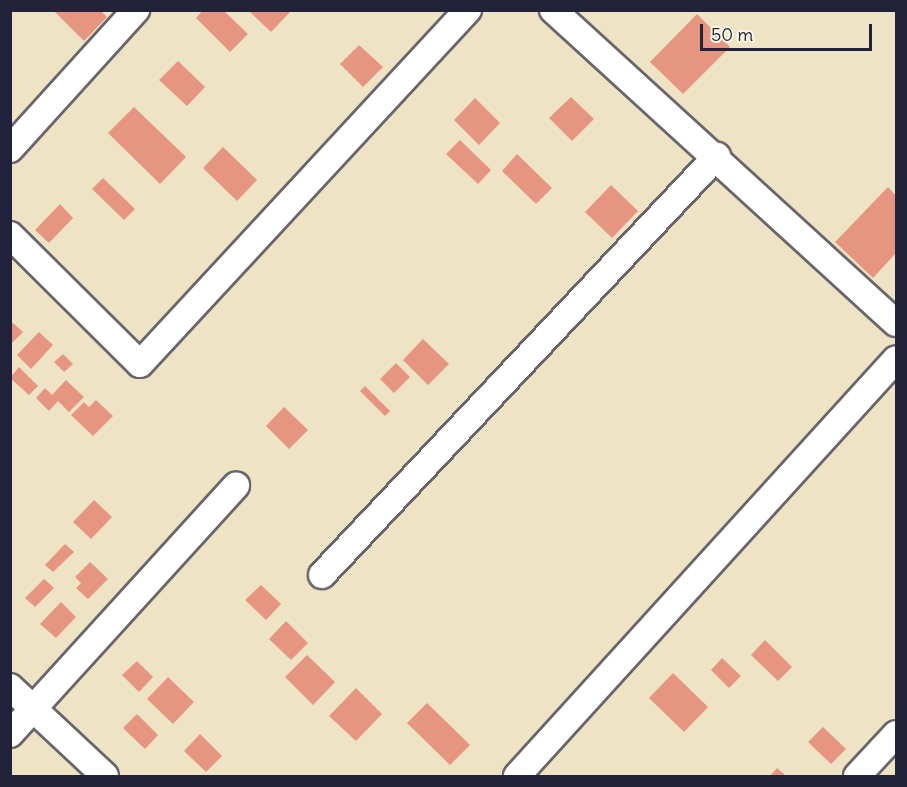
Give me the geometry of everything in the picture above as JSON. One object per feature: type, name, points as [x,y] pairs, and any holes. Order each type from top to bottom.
[{"type":"street","points":[[10,149],[136,10]]},
{"type":"street","points":[[10,235],[140,364],[468,10]]},
{"type":"street","points":[[553,10],[717,156],[897,322]]},
{"type":"street","points":[[322,575],[717,156]]},
{"type":"street","points":[[517,777],[897,358]]},
{"type":"street","points":[[10,734],[236,486]]},
{"type":"street","points":[[10,687],[105,777]]},
{"type":"street","points":[[857,777],[897,734]]},
{"type":"building","points":[[53,10],[100,10],[107,17],[84,41]]},
{"type":"building","points":[[203,10],[223,10],[248,34],[230,52],[196,18]]},
{"type":"building","points":[[248,10],[292,10],[271,32]]},
{"type":"building","points":[[697,14],[730,47],[683,94],[650,62]]},
{"type":"building","points":[[359,45],[383,67],[363,87],[340,64]]},
{"type":"building","points":[[178,61],[205,87],[187,106],[159,80]]},
{"type":"building","points":[[571,97],[594,119],[572,141],[549,118]]},
{"type":"building","points":[[475,98],[500,123],[479,145],[454,120]]},
{"type":"building","points":[[134,107],[186,157],[160,184],[108,133]]},
{"type":"building","points":[[460,140],[491,170],[478,184],[446,154]]},
{"type":"building","points":[[223,147],[257,180],[237,201],[203,168]]},
{"type":"building","points":[[517,154],[552,188],[536,204],[502,171]]},
{"type":"building","points":[[103,178],[135,209],[124,220],[92,189]]},
{"type":"building","points":[[611,185],[638,211],[612,238],[585,212]]},
{"type":"building","points":[[888,187],[896,196],[896,253],[873,278],[835,242]]},
{"type":"building","points":[[60,204],[73,218],[49,243],[35,230]]},
{"type":"building","points":[[13,323],[23,332],[10,345],[10,325]]},
{"type":"building","points":[[39,332],[53,345],[31,369],[17,355]]},
{"type":"building","points":[[423,339],[449,364],[428,385],[403,360]]},
{"type":"building","points":[[63,354],[73,364],[64,372],[54,362]]},
{"type":"building","points":[[396,363],[410,377],[394,393],[380,379]]},
{"type":"building","points":[[19,367],[38,386],[29,395],[10,378]]},
{"type":"building","points":[[66,380],[84,397],[69,412],[58,401],[49,411],[36,398],[45,388],[52,395]]},
{"type":"building","points":[[365,386],[390,411],[385,416],[360,391]]},
{"type":"building","points":[[96,400],[113,416],[93,436],[71,415],[84,402],[89,407]]},
{"type":"building","points":[[284,407],[308,430],[289,449],[266,426]]},
{"type":"building","points":[[94,500],[112,517],[91,539],[73,522]]},
{"type":"building","points":[[65,544],[74,552],[53,572],[45,565]]},
{"type":"building","points":[[90,562],[108,579],[88,599],[76,588],[81,583],[75,577]]},
{"type":"building","points":[[44,579],[54,588],[35,607],[25,598]]},
{"type":"building","points":[[261,585],[281,604],[266,620],[245,600]]},
{"type":"building","points":[[61,602],[76,617],[56,638],[40,624]]},
{"type":"building","points":[[286,621],[308,643],[291,660],[269,639]]},
{"type":"building","points":[[765,640],[792,667],[778,681],[751,655]]},
{"type":"building","points":[[307,655],[335,682],[313,705],[285,677]]},
{"type":"building","points":[[722,658],[741,676],[729,688],[711,670]]},
{"type":"building","points":[[137,661],[153,677],[139,692],[122,675]]},
{"type":"building","points":[[673,673],[708,707],[684,732],[649,698]]},
{"type":"building","points":[[168,677],[194,702],[173,724],[147,699]]},
{"type":"building","points":[[356,688],[382,714],[356,741],[329,716]]},
{"type":"building","points":[[427,703],[470,745],[450,765],[407,723]]},
{"type":"building","points":[[137,714],[158,735],[145,749],[123,728]]},
{"type":"building","points":[[823,727],[846,749],[831,764],[808,742]]},
{"type":"building","points":[[200,734],[222,756],[206,772],[184,751]]},
{"type":"building","points":[[777,768],[786,776],[770,776]]}]
